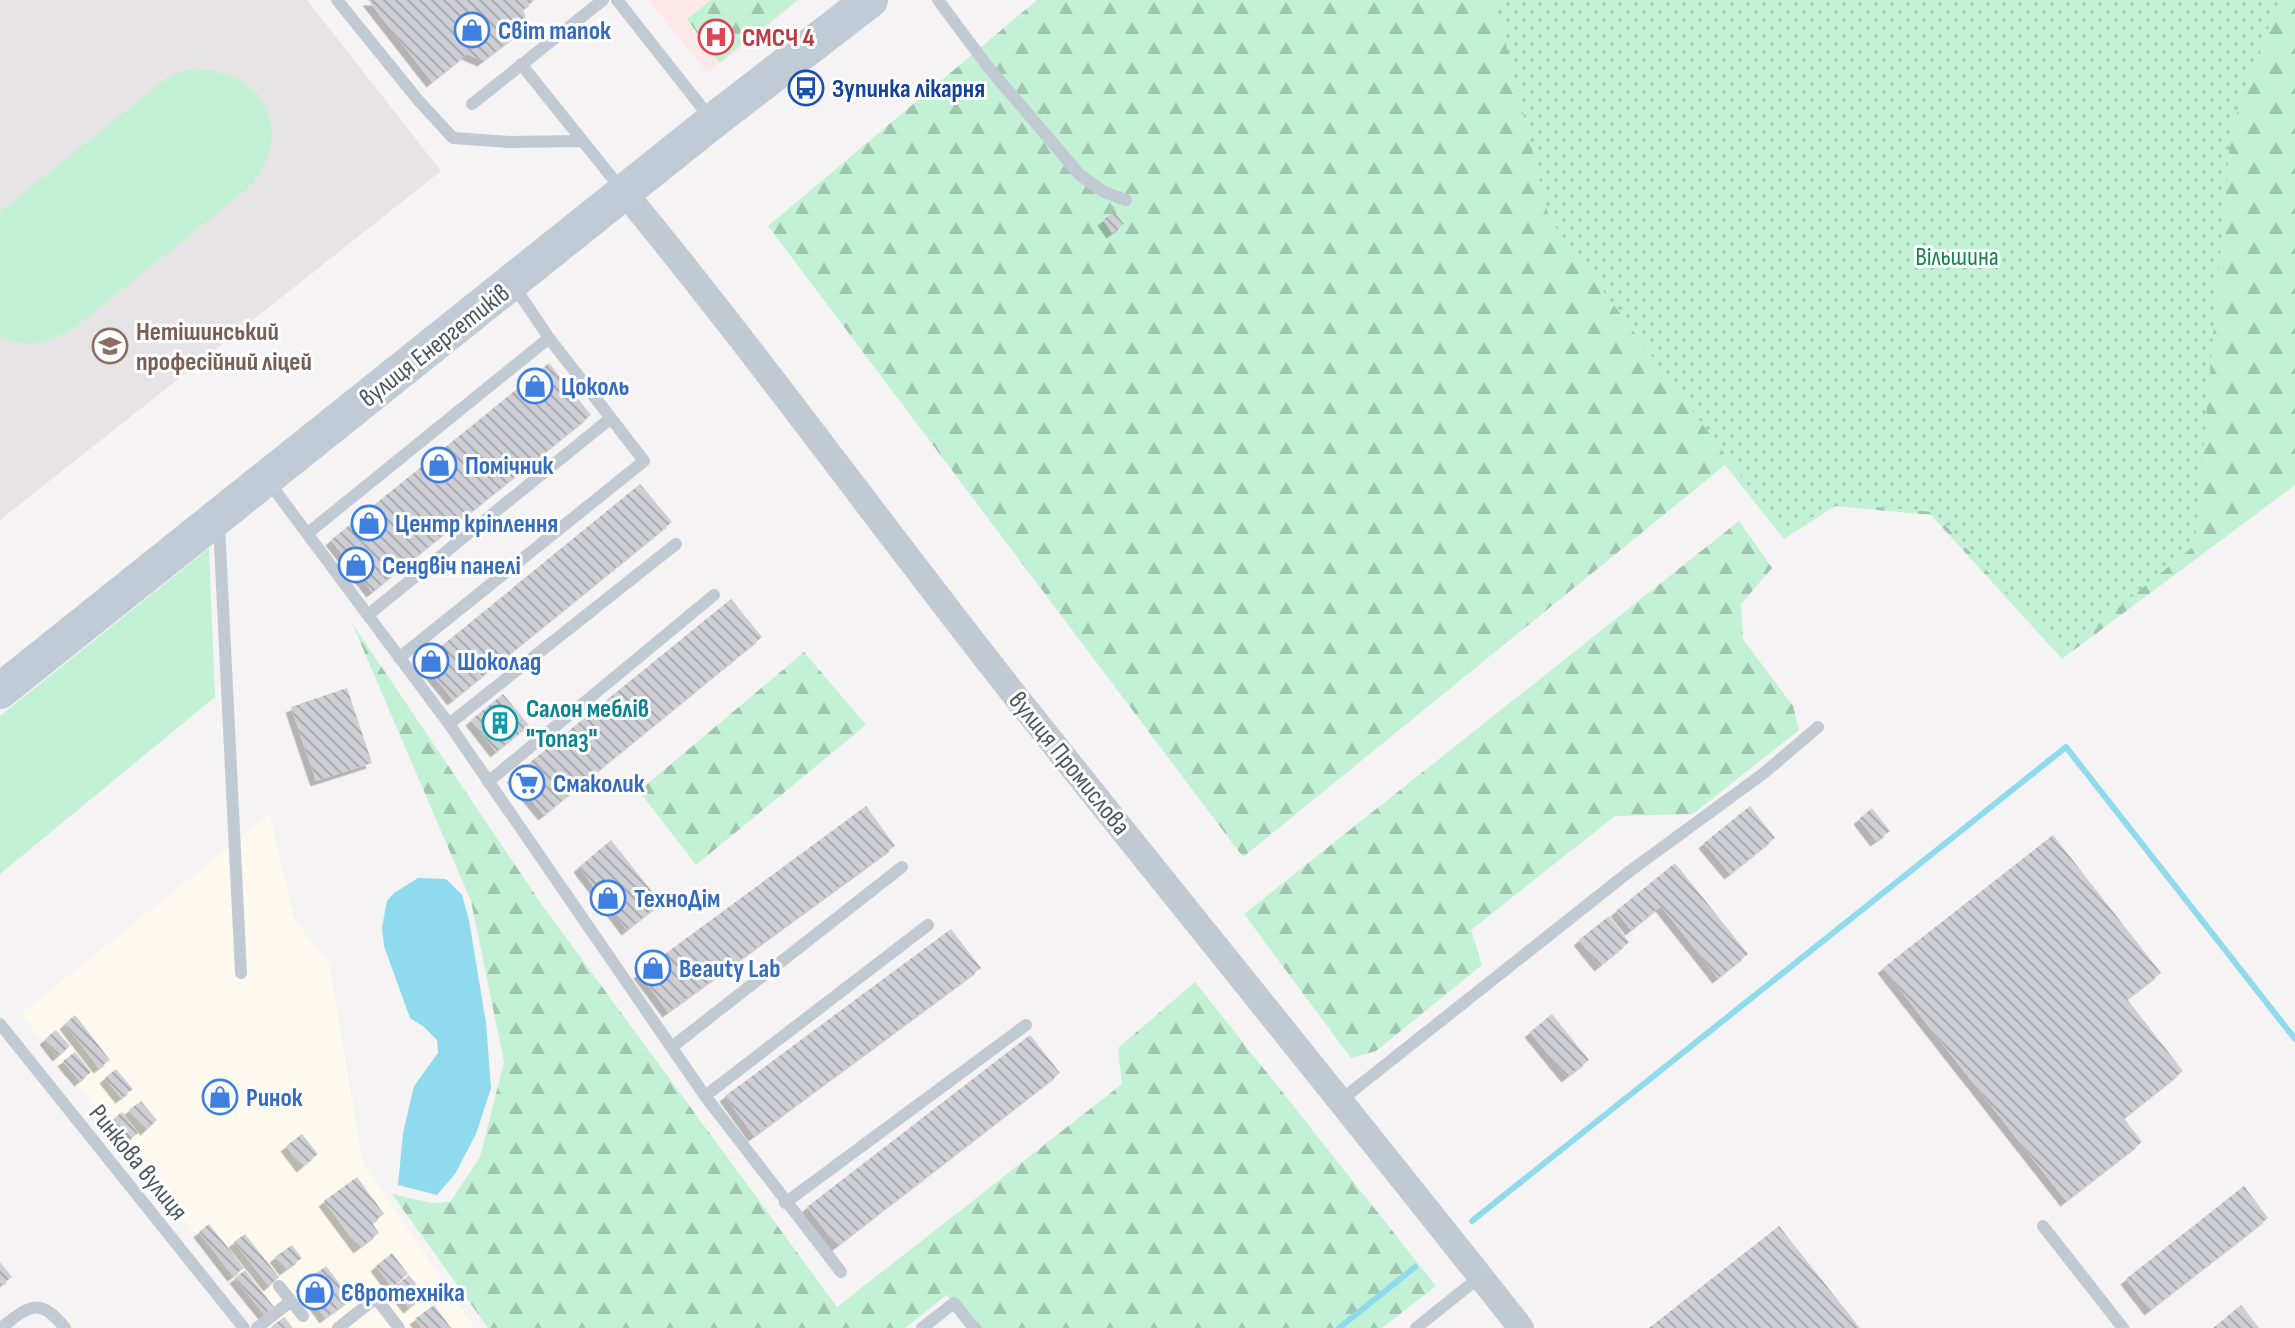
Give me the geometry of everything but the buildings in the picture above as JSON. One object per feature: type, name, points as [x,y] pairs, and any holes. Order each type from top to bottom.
[{"type":"main road","name":"вулиця Енергетиків","points":[[0,691],[713,121],[870,0]]},
{"type":"street","name":"вулиця Промислова","points":[[624,192],[698,282],[1015,695],[1521,1328]]},
{"type":"lane","points":[[337,0],[453,138],[509,142],[582,141]]},
{"type":"lane","points":[[472,104],[603,0]]},
{"type":"lane","points":[[617,0],[713,121]]},
{"type":"lane","points":[[938,0],[988,67],[1080,175],[1104,192],[1126,200]]},
{"type":"lane","points":[[521,64],[624,192]]},
{"type":"lane","points":[[399,658],[644,461],[549,338],[512,283]]},
{"type":"lane","points":[[308,533],[549,338]]},
{"type":"lane","points":[[369,614],[611,418]]},
{"type":"lane","points":[[266,478],[449,724],[705,1096],[841,1272]]},
{"type":"lane","points":[[218,517],[241,973]]},
{"type":"lane","points":[[449,724],[676,544]]},
{"type":"lane","points":[[488,782],[714,595]]},
{"type":"lane","points":[[1341,1100],[1630,871],[1764,773],[1818,727]]},
{"type":"lane","points":[[672,1047],[902,867]]},
{"type":"lane","points":[[705,1096],[928,925]]},
{"type":"lane","points":[[785,1203],[1026,1025]]},
{"type":"lane","name":"Ринкова вулиця","points":[[2,1031],[236,1325]]},
{"type":"lane","points":[[2043,1226],[2123,1328]]},
{"type":"lane","points":[[1416,1328],[1481,1276]]},
{"type":"lane","points":[[279,1286],[303,1316]]},
{"type":"lane","points":[[338,1328],[376,1298],[399,1328]]},
{"type":"lane","points":[[257,1328],[291,1301]]},
{"type":"lane","points":[[922,1328],[954,1303],[974,1328]]},
{"type":"lane","points":[[1,1328],[26,1309],[39,1307],[51,1312],[65,1328]]},
{"type":"shaded area","name":"Нетішинський професійний ліцей","points":[[0,0],[307,0],[441,171],[0,520]]},
{"type":"shaded area","name":"СМСЧ 4","points":[[648,0],[800,0],[708,73]]},
{"type":"shaded area","name":"Ринок","points":[[270,814],[294,919],[329,963],[363,1163],[475,1328],[270,1328],[21,1014]]},
{"type":"green space","name":"СМСЧ 4","points":[[711,0],[798,0],[719,63],[687,19]]},
{"type":"green space","points":[[1037,0],[2295,0],[2295,485],[2062,659],[1931,515],[1835,506],[1784,539],[1725,465],[1243,857],[768,226]]},
{"type":"green space","name":"Вільшина","points":[[1495,0],[2279,0],[2231,129],[2195,545],[2063,653],[1933,512],[1834,503],[1785,535],[1549,218]]},
{"type":"green space","points":[[194,69],[219,72],[240,81],[256,94],[267,110],[272,129],[270,149],[262,170],[246,190],[73,329],[37,343],[0,336],[0,212],[162,82],[177,73]]},
{"type":"green space","points":[[1739,521],[1772,568],[1741,604],[1743,639],[1793,706],[1799,730],[1693,814],[1615,816],[1471,930],[1482,965],[1376,1051],[1351,1058],[1244,914]]},
{"type":"green space","points":[[209,548],[215,697],[0,874],[0,716]]},
{"type":"green space","points":[[352,623],[542,905],[837,1307],[1122,1084],[1118,1048],[1195,982],[1436,1286],[1382,1328],[977,1328],[946,1295],[905,1328],[488,1328],[392,1194],[432,1203],[450,1202],[480,1157],[504,1062],[471,901]]},
{"type":"green space","points":[[804,652],[866,725],[696,865],[639,791]]},
{"type":"water","points":[[418,878],[446,879],[462,895],[486,1023],[491,1088],[476,1134],[455,1174],[437,1195],[398,1185],[403,1133],[414,1086],[438,1053],[437,1040],[410,1018],[384,946],[382,927],[387,901]]},
{"type":"waterway","points":[[1472,1221],[2066,747],[2295,1039]]},
{"type":"waterway","points":[[1339,1328],[1415,1267]]},
{"type":"place","name":"Світ тапок","points":[[472,30]]},
{"type":"place","name":"СМСЧ 4","points":[[716,37]]},
{"type":"place","name":"Зупинка лікарня","points":[[806,88]]},
{"type":"place","name":"Нетішинський професійний ліцей","points":[[110,346]]},
{"type":"place","name":"Цоколь","points":[[535,386]]},
{"type":"place","name":"Помічник","points":[[439,465]]},
{"type":"place","name":"Центр кріплення","points":[[369,523]]},
{"type":"place","name":"Сендвіч панелі","points":[[356,565]]},
{"type":"place","name":"Шоколад","points":[[431,661]]},
{"type":"place","name":"Салон меблів \"Топаз\"","points":[[500,723]]},
{"type":"place","name":"Смаколик","points":[[527,783]]},
{"type":"place","name":"ТехноДім","points":[[608,898]]},
{"type":"place","name":"Beauty Lab","points":[[653,968]]},
{"type":"place","name":"Ринок","points":[[220,1097]]},
{"type":"place","name":"Євротехніка","points":[[315,1292]]}]
